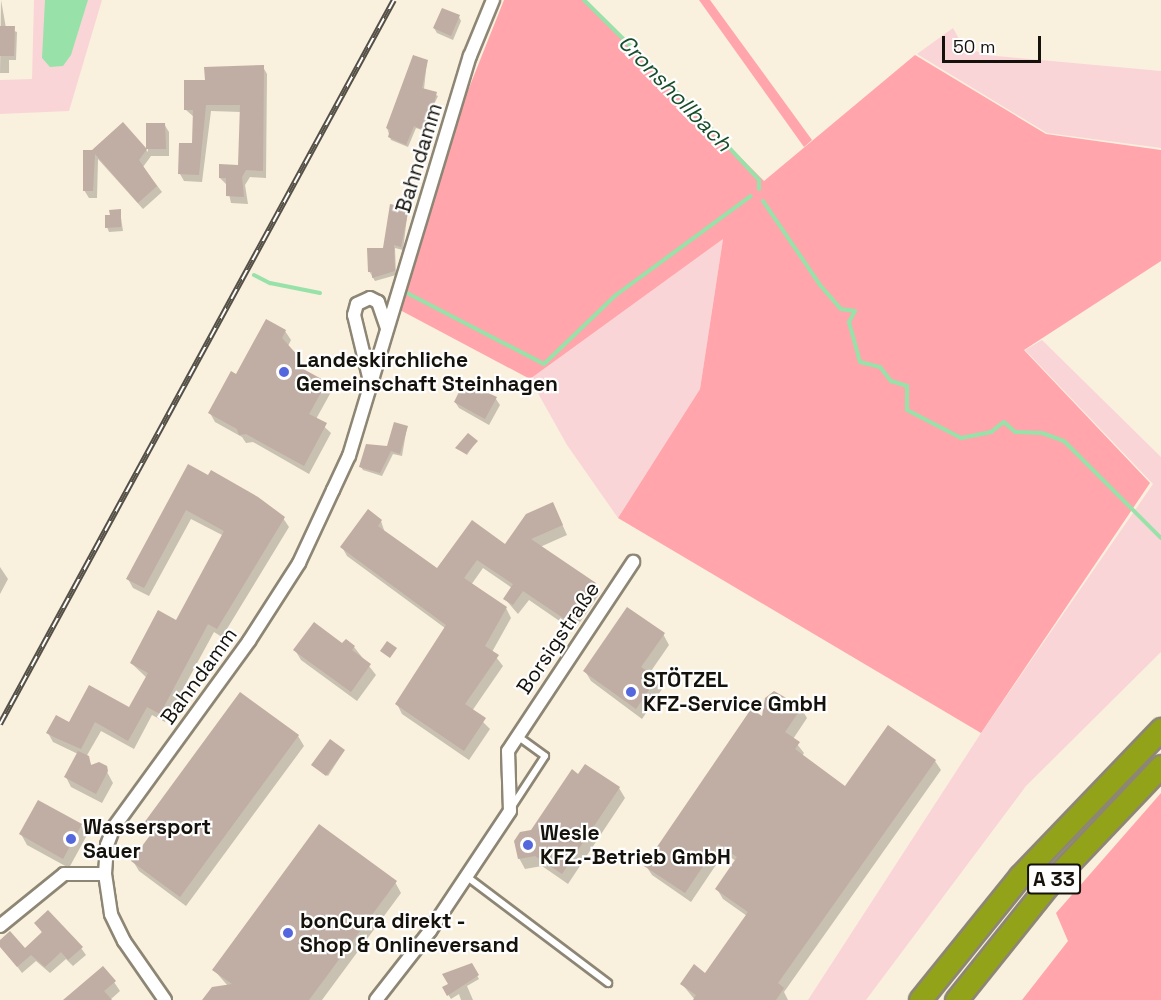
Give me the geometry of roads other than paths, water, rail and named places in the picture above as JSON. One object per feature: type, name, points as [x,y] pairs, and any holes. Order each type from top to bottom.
[{"type":"highway","name":"A 33","points":[[920,1000],[1020,876],[1161,729]]},
{"type":"highway","name":"A 33","points":[[956,1000],[1048,885],[1161,765]]},
{"type":"street","name":"Bahndamm","points":[[165,1000],[111,914],[105,874],[107,845],[114,827],[249,641],[299,563],[348,456],[470,56],[493,0]]},
{"type":"street","points":[[371,382],[354,315],[357,304],[370,298],[378,302],[387,328]]},
{"type":"street","name":"Borsigstraße","points":[[510,810],[508,751],[516,735],[633,562]]},
{"type":"street","points":[[376,1000],[466,876],[510,810]]},
{"type":"street","points":[[0,926],[64,874],[75,871],[105,874]]},
{"type":"lane","points":[[510,810],[545,756],[516,735]]},
{"type":"lane","points":[[466,876],[608,983]]},
{"type":"waterway","name":"Cronshollbach","points":[[584,0],[684,99],[759,180],[759,189]]},
{"type":"waterway","points":[[407,293],[544,364],[616,295],[751,196]]},
{"type":"waterway","name":"Cronshollbach","points":[[763,201],[820,285],[841,309],[855,311],[849,322],[860,362],[880,367],[891,381],[907,386],[907,410],[961,438],[991,432],[1004,422],[1015,432],[1042,433],[1064,441],[1161,538]]},
{"type":"waterway","points":[[254,275],[270,283],[320,293]]},
{"type":"railway","points":[[0,724],[394,0]]},
{"type":"place","name":"Landeskirchliche Gemeinschaft Steinhagen","points":[[284,372]]},
{"type":"place","name":"STÖTZEL KFZ-Service GmbH","points":[[631,692]]},
{"type":"place","name":"Wassersport Sauer","points":[[71,839]]},
{"type":"place","name":"Wesle KFZ.-Betrieb GmbH","points":[[528,845]]},
{"type":"place","name":"bonCura direkt - Shop & Onlineversand","points":[[288,933]]}]
